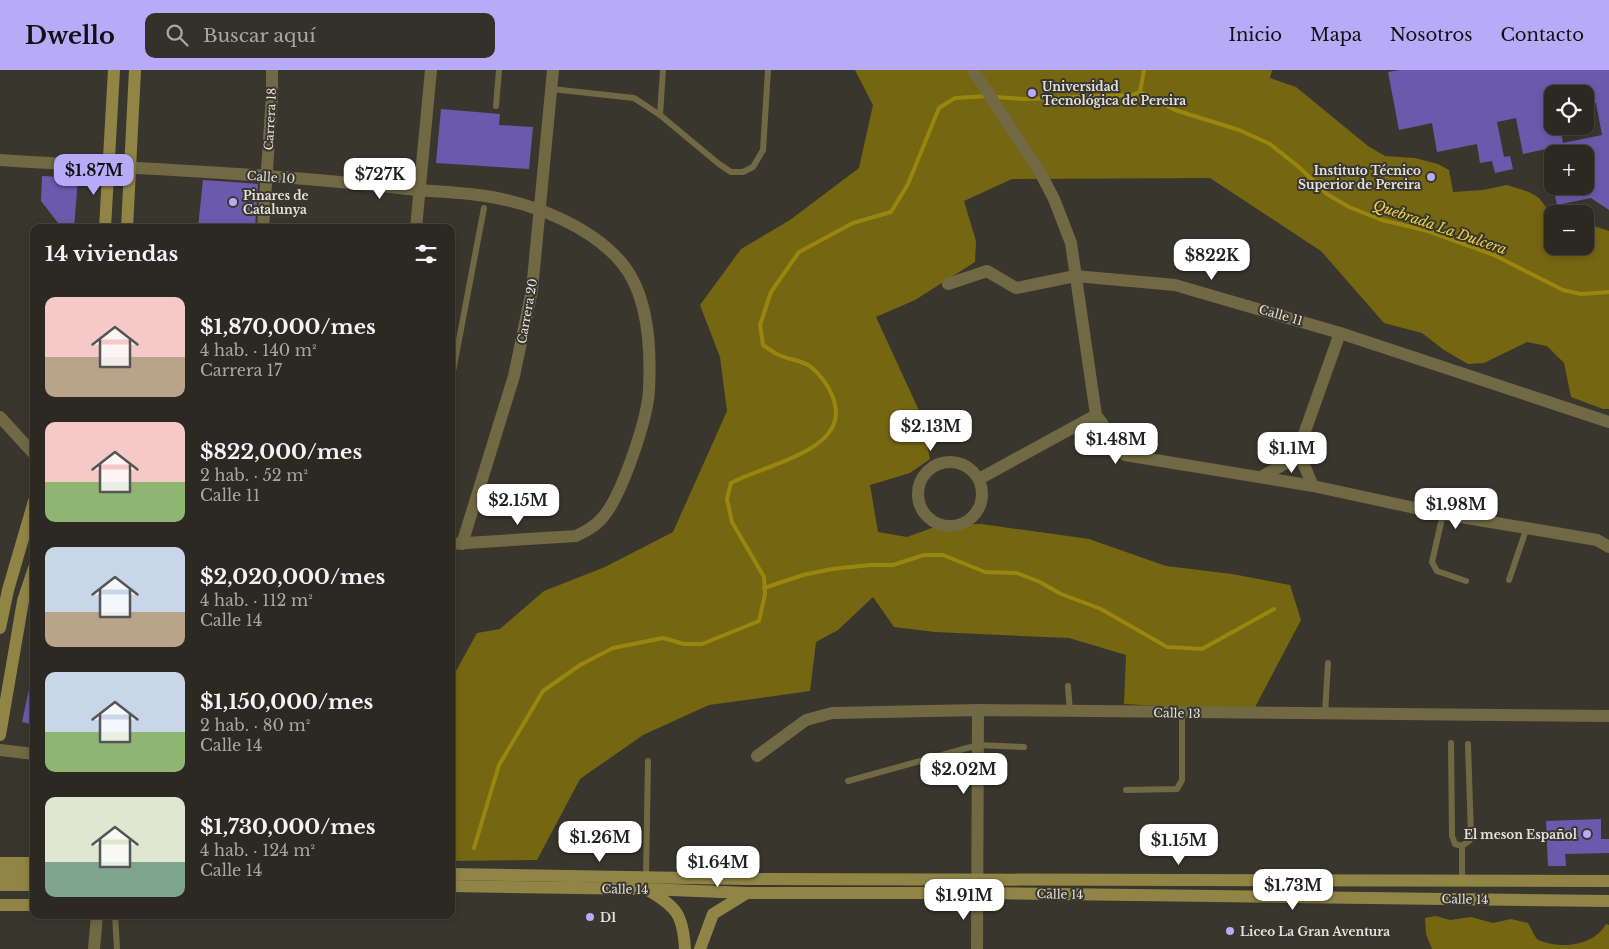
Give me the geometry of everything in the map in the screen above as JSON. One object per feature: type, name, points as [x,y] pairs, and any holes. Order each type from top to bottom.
[{"type":"main road","points":[[105,224],[110,168],[114,70]]},
{"type":"main road","points":[[127,224],[135,70]]},
{"type":"main road","points":[[0,628],[8,590],[30,515]]},
{"type":"main road","points":[[0,735],[23,601],[30,580]]},
{"type":"main road","points":[[0,863],[30,863]]},
{"type":"main road","points":[[0,874],[30,874]]},
{"type":"main road","name":"Calle 14","points":[[455,874],[646,883],[704,891],[747,893],[1609,901]]},
{"type":"main road","points":[[692,878],[704,891],[711,903],[713,914],[700,949]]},
{"type":"main road","name":"Calle 14","points":[[455,886],[646,883],[692,878],[1609,882]]},
{"type":"main road","points":[[646,883],[678,912],[683,923],[686,949]]},
{"type":"main road","points":[[0,885],[30,885]]},
{"type":"main road","points":[[713,914],[747,893]]},
{"type":"main road","points":[[0,905],[30,905]]},
{"type":"street","name":"Carrera 18","points":[[263,224],[268,176],[272,70]]},
{"type":"street","points":[[416,224],[431,70]]},
{"type":"street","name":"Carrera 20","points":[[457,544],[514,376],[532,290],[553,70]]},
{"type":"street","points":[[973,70],[1040,172],[1054,199],[1071,243],[1096,415],[1125,455],[1313,486],[1443,514],[1596,540],[1609,547]]},
{"type":"street","name":"Calle 10","points":[[0,160],[268,176],[493,197],[576,225],[604,245],[622,263],[637,286],[648,331],[650,391],[642,432],[609,508],[592,528],[576,536],[457,544]]},
{"type":"street","name":"Calle 11","points":[[948,284],[987,271],[1016,288],[1075,276],[1175,285],[1340,333],[1609,422]]},
{"type":"street","points":[[1261,478],[1286,464],[1298,451],[1340,333]]},
{"type":"street","points":[[979,479],[1096,415]]},
{"type":"street","points":[[0,417],[30,450]]},
{"type":"street","points":[[1298,451],[1313,486]]},
{"type":"street","points":[[953,461],[964,464],[979,479],[982,489],[979,509],[964,523],[948,526],[934,522],[920,506],[919,484],[932,467],[942,462],[953,461]]},
{"type":"street","points":[[978,710],[978,949]]},
{"type":"street","name":"Calle 13","points":[[756,756],[806,720],[832,713],[978,710],[1609,716]]},
{"type":"street","points":[[0,750],[30,754]]},
{"type":"street","points":[[94,949],[96,919]]},
{"type":"lane","points":[[496,106],[499,70]]},
{"type":"lane","points":[[660,115],[663,70]]},
{"type":"lane","points":[[552,88],[634,98],[660,115],[719,164],[731,172],[743,172],[753,167],[763,150],[768,70]]},
{"type":"lane","points":[[455,361],[484,208]]},
{"type":"lane","points":[[1443,514],[1432,562],[1437,571],[1466,581]]},
{"type":"lane","points":[[1509,580],[1527,527]]},
{"type":"lane","points":[[1325,714],[1328,663]]},
{"type":"lane","points":[[1068,686],[1070,712]]},
{"type":"lane","points":[[1126,790],[1177,789],[1182,780],[1182,713]]},
{"type":"lane","points":[[1451,743],[1452,836],[1455,844],[1462,846]]},
{"type":"lane","points":[[1462,846],[1470,840],[1471,836],[1468,744]]},
{"type":"lane","points":[[848,781],[978,745],[1024,747]]},
{"type":"lane","points":[[646,883],[648,761]]},
{"type":"lane","points":[[1462,846],[1462,881]]},
{"type":"lane","points":[[115,919],[117,949]]},
{"type":"shaded area","points":[[855,70],[1272,70],[1270,78],[1296,87],[1368,146],[1385,156],[1415,158],[1438,164],[1449,170],[1453,192],[1483,190],[1507,185],[1529,192],[1539,198],[1544,205],[1544,255],[1594,255],[1594,226],[1609,231],[1609,409],[1603,409],[1571,397],[1564,363],[1547,346],[1527,342],[1484,363],[1468,364],[1444,350],[1422,333],[1384,323],[1321,251],[1210,178],[1012,179],[964,201],[976,241],[975,262],[915,300],[876,317],[921,415],[930,459],[910,473],[870,485],[878,532],[907,537],[940,525],[981,524],[1089,539],[1166,566],[1232,574],[1290,585],[1301,620],[1253,711],[1124,704],[1126,655],[1069,638],[935,632],[894,627],[873,597],[838,630],[816,642],[810,691],[709,705],[643,735],[580,779],[537,860],[455,861],[455,673],[477,633],[500,629],[544,591],[605,567],[673,532],[727,411],[720,357],[700,305],[741,249],[790,220],[859,168],[873,105]]},
{"type":"shaded area","points":[[1436,916],[1450,920],[1471,917],[1493,923],[1511,919],[1528,923],[1538,940],[1556,945],[1585,942],[1600,932],[1606,924],[1609,925],[1609,949],[1432,949],[1426,934],[1425,918]]},
{"type":"building","points":[[1400,70],[1609,70],[1609,210],[1591,198],[1557,205],[1555,195],[1594,195],[1594,145],[1544,145],[1544,149],[1523,154],[1516,118],[1497,122],[1504,157],[1510,156],[1513,169],[1495,173],[1492,161],[1480,163],[1477,144],[1437,152],[1432,123],[1399,130],[1388,72]]},
{"type":"building","points":[[441,109],[500,114],[499,125],[533,127],[529,169],[436,163]]},
{"type":"building","points":[[42,176],[78,178],[74,224],[59,224],[41,201]]},
{"type":"building","name":"Pinares de Catalunya","points":[[203,180],[258,184],[255,224],[198,224]]},
{"type":"building","points":[[29,689],[30,689],[30,724],[22,722]]},
{"type":"building","points":[[1601,819],[1601,839],[1609,839],[1609,853],[1565,854],[1566,866],[1548,866],[1546,821]]},
{"type":"waterway","points":[[1140,92],[1144,70]]},
{"type":"waterway","name":"Quebrada La Dulcera","points":[[995,97],[1024,99],[1132,95],[1140,92],[1175,110],[1239,130],[1270,144],[1300,168],[1327,194],[1349,207],[1382,220],[1428,231],[1494,255],[1563,290],[1581,294],[1609,292]]},
{"type":"waterway","name":"Quebrada La Dulcera","points":[[474,848],[499,765],[543,691],[580,665],[613,648],[663,638],[684,644],[702,644],[759,621],[765,594],[764,577],[732,522],[727,499],[731,483],[815,446],[827,435],[835,421],[834,400],[819,375],[808,365],[779,355],[763,345],[760,325],[771,292],[799,252],[853,223],[891,212],[908,184],[939,108],[955,98],[988,96]]},
{"type":"waterway","points":[[764,588],[803,575],[832,569],[870,565],[893,565],[924,555],[943,555],[985,572],[1017,573],[1040,582],[1061,594],[1101,609],[1167,647],[1202,649],[1274,609]]},
{"type":"place","name":"Universidad Tecnológica de Pereira","points":[[1032,93]]},
{"type":"place","name":"Instituto Técnico Superior de Pereira","points":[[1431,177]]},
{"type":"place","name":"Pinares de Catalunya","points":[[233,202]]},
{"type":"place","name":"El meson Español","points":[[1587,834]]},
{"type":"place","name":"D1","points":[[590,917]]},
{"type":"place","name":"Liceo La Gran Aventura","points":[[1230,931]]}]
